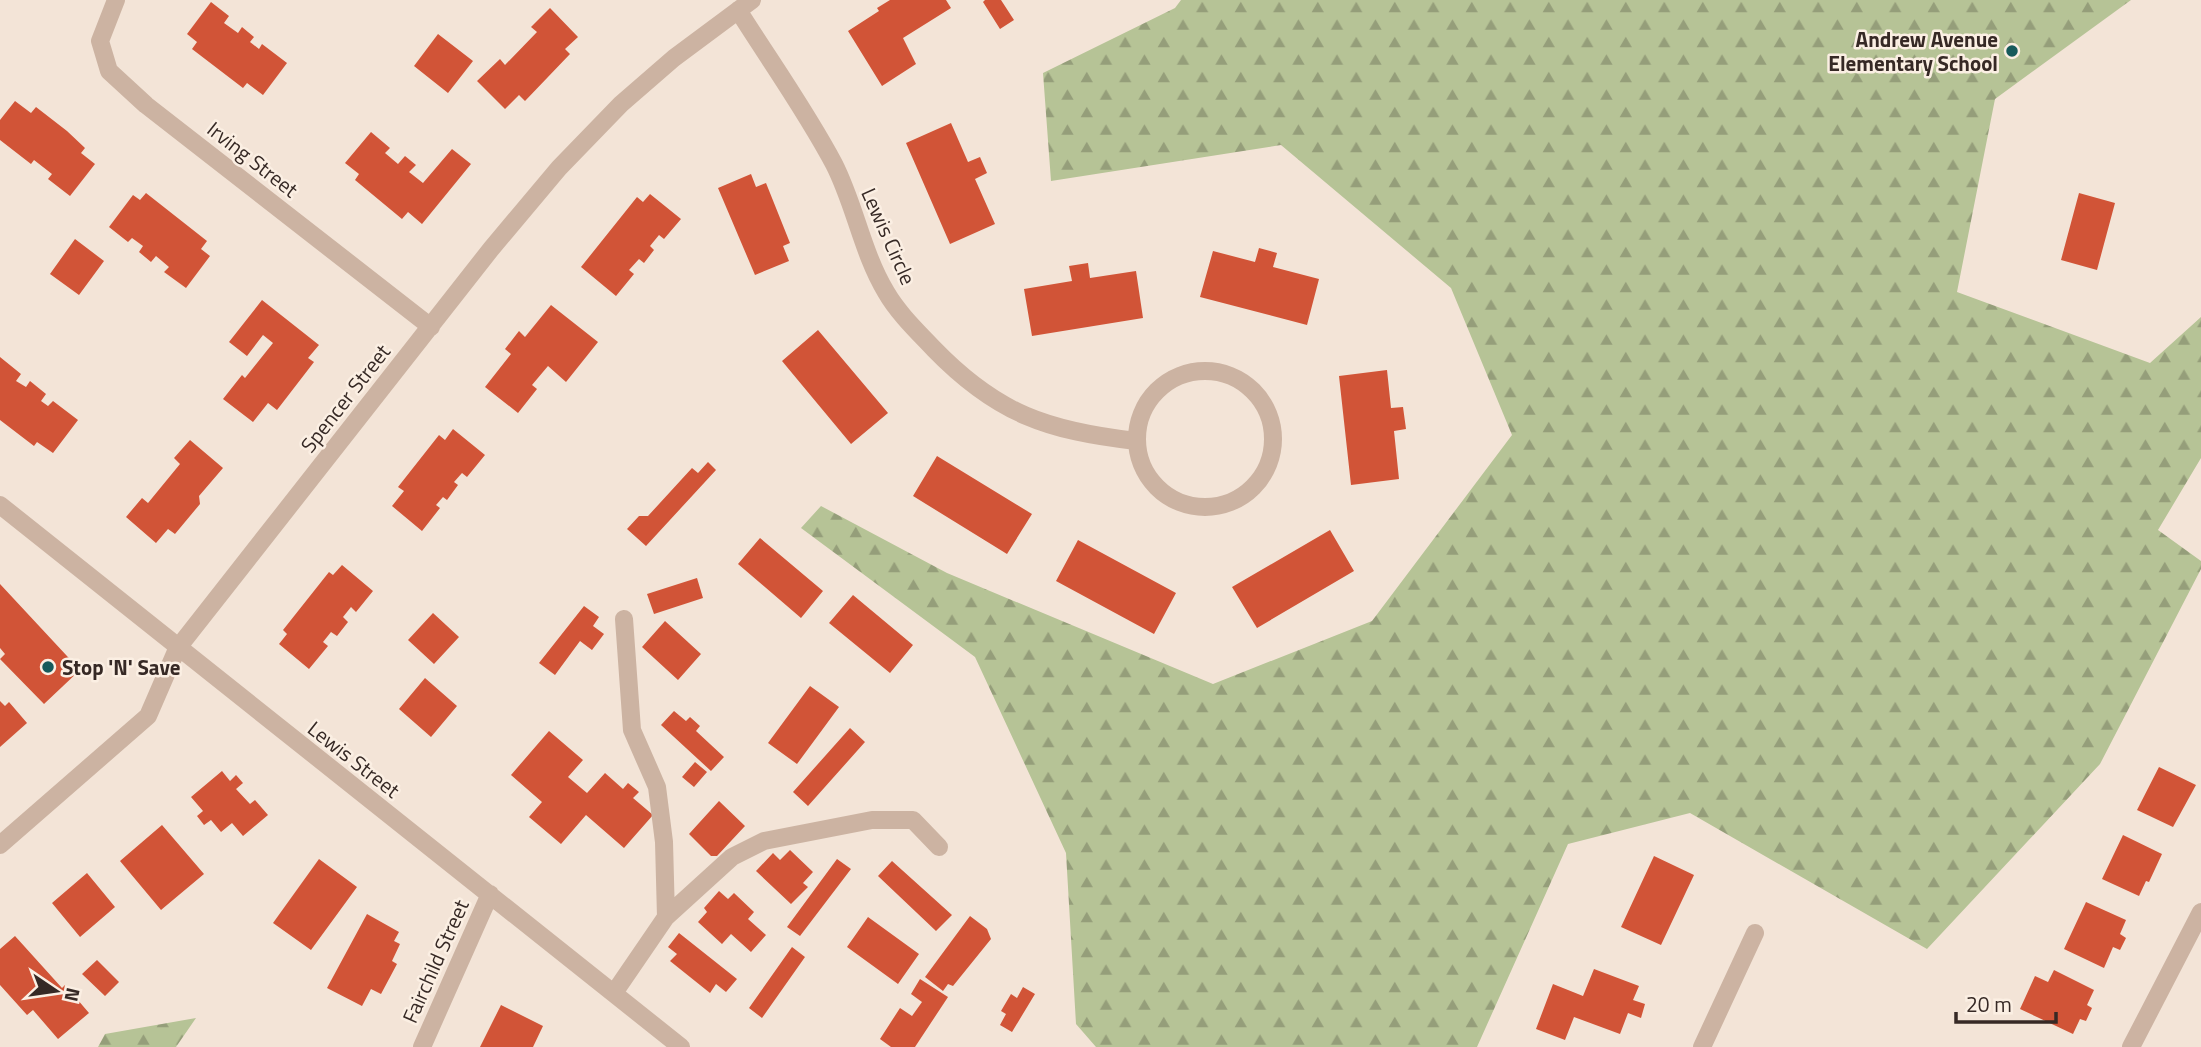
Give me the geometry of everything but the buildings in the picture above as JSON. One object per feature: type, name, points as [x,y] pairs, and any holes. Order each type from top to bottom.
[{"type":"street","name":"Irving Street","points":[[116,0],[100,41],[109,71],[146,105],[431,327]]},
{"type":"street","name":"Spencer Street","points":[[0,845],[148,716],[177,649],[559,168],[621,104],[745,5]]},
{"type":"street","name":"Lewis Circle","points":[[745,5],[835,166],[861,238],[887,293],[921,335],[962,379],[992,401],[1058,430],[1136,441]]},
{"type":"street","points":[[1200,370],[1230,376],[1256,393],[1268,411],[1273,431],[1272,453],[1264,474],[1250,491],[1232,503],[1210,508],[1188,506],[1168,497],[1151,482],[1140,462],[1136,441],[1139,420],[1148,401],[1171,380],[1200,370]]},
{"type":"street","name":"Lewis Street","points":[[0,505],[177,649],[681,1047]]},
{"type":"street","points":[[624,619],[632,730],[657,787],[664,842],[666,917]]},
{"type":"street","points":[[614,993],[666,917],[732,857],[764,841],[872,820],[914,820],[939,848]]},
{"type":"street","name":"Fairchild Street","points":[[422,1047],[490,894]]},
{"type":"street","points":[[2130,1047],[2201,912]]},
{"type":"street","points":[[1702,1047],[1755,933]]},
{"type":"green space","points":[[1181,0],[2131,0],[1995,99],[1957,292],[2150,363],[2201,317],[2201,458],[2158,530],[2201,561],[2201,569],[2100,764],[1927,949],[1690,813],[1568,844],[1477,1047],[1096,1047],[1076,1024],[1066,853],[975,657],[801,528],[821,506],[947,573],[1213,684],[1372,621],[1512,435],[1451,288],[1281,145],[1051,181],[1043,73],[1175,8]]},
{"type":"green space","points":[[196,1018],[176,1047],[98,1047],[105,1034]]},
{"type":"place","name":"Andrew Avenue Elementary School","points":[[2012,51]]},
{"type":"place","name":"Stop 'N' Save","points":[[48,667]]}]
